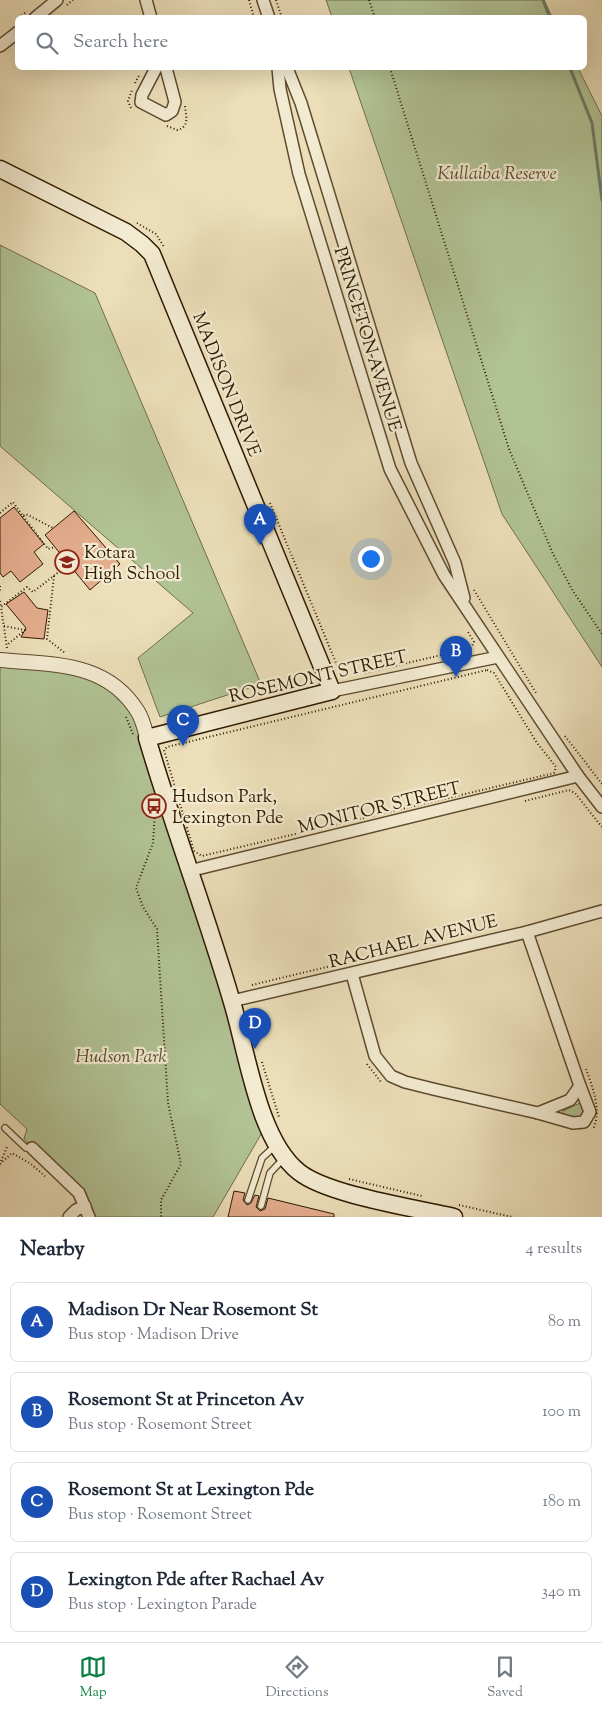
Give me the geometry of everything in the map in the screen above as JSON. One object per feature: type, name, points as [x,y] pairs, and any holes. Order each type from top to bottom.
[{"type":"main road","name":"MADISON DRIVE","points":[[0,170],[126,232],[152,254],[332,691]]},
{"type":"main road","name":"ROSEMONT STREET","points":[[140,737],[332,691]]},
{"type":"main road","points":[[140,737],[167,805],[232,1001],[267,1124],[281,1152],[300,1173],[327,1187],[454,1217]]},
{"type":"street","points":[[40,15],[57,0]]},
{"type":"street","points":[[146,0],[150,15]]},
{"type":"street","points":[[263,0],[268,15]]},
{"type":"street","points":[[0,46],[15,34]]},
{"type":"street","points":[[155,70],[142,95],[141,102],[166,115],[172,111],[175,102],[167,70]]},
{"type":"street","name":"PRINCETON AVENUE","points":[[278,70],[280,89],[299,174],[390,469],[444,575],[466,605],[498,657],[578,776],[602,807]]},
{"type":"street","name":"PRINCETON AVENUE","points":[[288,70],[301,103],[411,463],[455,563],[466,605]]},
{"type":"street","points":[[4,655],[69,666],[95,673],[121,690],[139,713],[140,737]]},
{"type":"street","name":"ROSEMONT STREET","points":[[332,691],[498,657]]},
{"type":"street","name":"MONITOR STREET","points":[[188,871],[578,776]]},
{"type":"street","name":"RACHAEL AVENUE","points":[[232,1001],[527,932],[602,911]]},
{"type":"street","points":[[352,974],[375,1056],[391,1076],[424,1087],[538,1112],[572,1123],[584,1122],[590,1112],[527,932]]},
{"type":"street","points":[[538,1112],[570,1100],[577,1093],[580,1086]]},
{"type":"street","points":[[32,1148],[79,1193],[87,1212]]},
{"type":"street","points":[[69,1217],[76,1210],[87,1212]]},
{"type":"lane","points":[[5,1128],[26,1148],[32,1148]]},
{"type":"lane","points":[[248,1200],[262,1158],[281,1152]]},
{"type":"lane","points":[[261,1206],[270,1173],[281,1152]]},
{"type":"path","points":[[249,0],[253,15]]},
{"type":"path","points":[[276,0],[281,15]]},
{"type":"path","points":[[370,0],[374,15]]},
{"type":"path","points":[[391,70],[509,449],[553,554],[573,591],[602,634]]},
{"type":"path","points":[[134,221],[156,234],[166,252]]},
{"type":"path","points":[[269,501],[341,674],[348,677],[356,675]]},
{"type":"path","points":[[0,513],[13,502],[48,549],[55,547]]},
{"type":"path","points":[[23,516],[26,514],[53,528]]},
{"type":"path","points":[[1,608],[26,587],[33,592],[69,564]]},
{"type":"path","points":[[54,576],[47,639],[65,654]]},
{"type":"path","points":[[471,584],[536,693]]},
{"type":"path","points":[[0,586],[0,593]]},
{"type":"path","points":[[0,601],[7,644],[4,655]]},
{"type":"path","points":[[4,626],[25,630],[7,644]]},
{"type":"path","points":[[363,673],[471,648],[474,642],[466,629]]},
{"type":"path","points":[[487,670],[494,673],[537,743],[556,767],[554,773],[202,856],[198,854],[194,851],[164,750],[320,709],[487,670]]},
{"type":"path","points":[[123,711],[140,737]]},
{"type":"path","points":[[561,731],[602,784]]},
{"type":"path","points":[[523,801],[569,790],[575,793],[602,827]]},
{"type":"path","points":[[161,1217],[160,1200],[181,1164],[168,1103],[157,929],[143,907],[136,888],[153,843],[154,812],[167,805]]},
{"type":"path","points":[[250,985],[338,964]]},
{"type":"path","points":[[0,1164],[7,1147]]},
{"type":"path","points":[[0,1164],[12,1153],[31,1164],[49,1180]]},
{"type":"green space","points":[[326,0],[544,0],[551,15],[331,15]]},
{"type":"green space","name":"Kullaiba Reserve","points":[[350,70],[579,70],[602,116],[602,667],[502,514]]},
{"type":"green space","points":[[0,245],[95,293],[261,684],[160,717],[138,658],[193,613],[0,446]]},
{"type":"green space","name":"Hudson Park","points":[[0,662],[95,673],[139,713],[267,1124],[213,1217],[89,1217],[79,1193],[24,1139],[27,1129],[0,1104]]},
{"type":"green space","points":[[580,1103],[585,1108],[580,1118],[562,1115],[563,1111]]},
{"type":"building","points":[[14,507],[44,544],[34,552],[43,564],[20,582],[11,571],[3,577],[0,573],[0,518]]},
{"type":"building","points":[[74,511],[120,564],[90,590],[45,535]]},
{"type":"building","points":[[24,592],[37,608],[48,610],[44,639],[21,637],[26,628],[6,604]]},
{"type":"building","points":[[234,1191],[245,1193],[243,1200],[247,1205],[251,1203],[255,1195],[259,1196],[256,1207],[260,1211],[265,1209],[268,1198],[334,1214],[334,1217],[228,1217]]},
{"type":"waterway","points":[[543,0],[549,15]]},
{"type":"waterway","points":[[571,70],[592,123],[602,200]]},
{"type":"place","name":"Madison Dr Near Rosemont St","points":[[260,545]]},
{"type":"place","name":"Kotara High School","points":[[67,562]]},
{"type":"place","name":"Rosemont St at Princeton Av","points":[[456,677]]},
{"type":"place","name":"Rosemont St at Lexington Pde","points":[[183,746]]},
{"type":"place","name":"Hudson Park, Lexington Pde","points":[[154,806]]},
{"type":"place","name":"Lexington Pde after Rachael Av","points":[[255,1049]]}]
